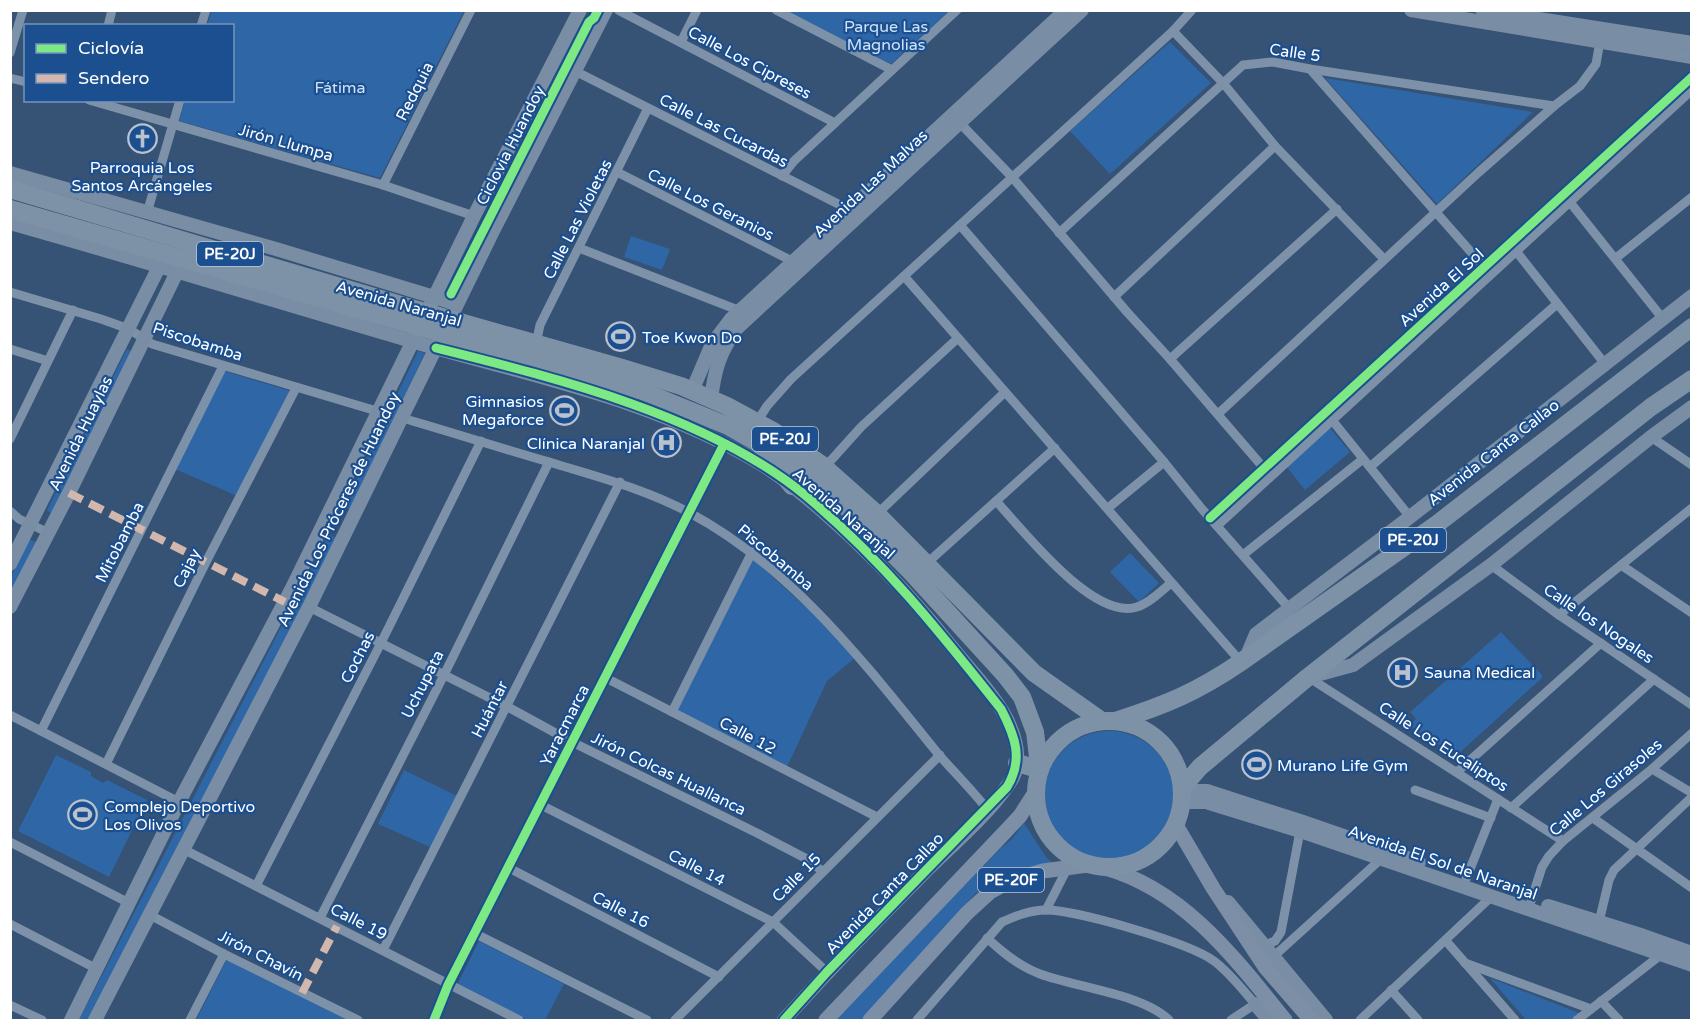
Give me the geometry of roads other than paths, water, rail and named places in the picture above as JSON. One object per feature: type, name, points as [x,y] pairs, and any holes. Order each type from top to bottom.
[{"type":"highway","name":"Avenida Naranjal","points":[[10,189],[446,326],[642,391],[728,426],[797,465],[841,502],[910,571],[1005,675],[1024,701],[1031,718],[1038,767]]},
{"type":"highway","name":"Avenida Naranjal","points":[[10,209],[163,261],[424,320]]},
{"type":"highway","name":"Avenida Naranjal","points":[[446,326],[536,344],[622,368],[692,391],[773,431],[825,467],[877,514],[1034,673],[1109,721]]},
{"type":"highway","name":"Avenida Canta Callao","points":[[1109,721],[1186,696],[1244,660],[1437,524],[1692,327]]},
{"type":"highway","name":"PE-20J","points":[[1182,794],[1200,767],[1308,677],[1623,429],[1692,379]]},
{"type":"highway","points":[[756,442],[792,486]]},
{"type":"highway","points":[[1017,763],[1038,767],[1047,752],[1072,731],[1109,721],[1136,726],[1153,736],[1168,750],[1178,768],[1182,794]]},
{"type":"highway","name":"PE-20F","points":[[1038,767],[1034,794],[1037,812],[1045,830],[1056,845],[1071,857],[1096,866],[1126,866],[1147,857],[1164,843],[1176,825],[1182,794]]},
{"type":"main road","name":"PE-20F","points":[[826,1020],[1005,832],[1034,794]]},
{"type":"main road","points":[[1176,825],[1213,888],[1265,967],[1311,1020]]},
{"type":"main road","name":"PE-20F","points":[[870,1020],[967,913],[990,892],[1012,880],[1043,871],[1096,866]]},
{"type":"main road","points":[[1096,866],[1128,874],[1147,883],[1185,909],[1211,934],[1285,1020]]},
{"type":"street","points":[[10,53],[23,10]]},
{"type":"street","name":"Redquia","points":[[383,185],[471,10]]},
{"type":"street","name":"Avenida Los Próceres de Huandoy","points":[[71,1020],[179,802],[332,509],[474,216],[580,10]]},
{"type":"street","name":"Avenida Los Próceres de Huandoy","points":[[95,1020],[309,607],[446,326],[606,10]]},
{"type":"street","name":"Calle Los Cipreses","points":[[618,10],[835,123]]},
{"type":"street","points":[[681,42],[698,10]]},
{"type":"street","points":[[776,10],[892,70]]},
{"type":"street","points":[[782,176],[794,161],[957,10]]},
{"type":"street","name":"Avenida Las Malvas","points":[[692,391],[717,335],[745,313],[956,119],[1066,10]]},
{"type":"street","name":"Avenida Las Malvas","points":[[956,119],[1082,10]]},
{"type":"street","points":[[757,422],[766,406],[785,384],[1173,31],[1192,10]]},
{"type":"street","points":[[1411,10],[1692,57]]},
{"type":"street","points":[[1482,10],[1548,16],[1692,43]]},
{"type":"street","points":[[1173,31],[1223,83],[1275,146],[1384,259]]},
{"type":"street","points":[[1218,414],[1479,172],[1580,86],[1596,64],[1600,41]]},
{"type":"street","name":"Calle 5","points":[[1059,233],[1243,65],[1273,62],[1554,106]]},
{"type":"street","points":[[1310,69],[1485,268]]},
{"type":"street","name":"Calle Las Cucardas","points":[[575,71],[855,213]]},
{"type":"street","name":"Avenida El Sol","points":[[1268,473],[1332,420],[1692,77]]},
{"type":"street","name":"Avenida El Sol","points":[[1214,522],[1485,268],[1569,201],[1692,90]]},
{"type":"street","name":"Jirón Llumpa","points":[[96,102],[383,185],[474,216]]},
{"type":"street","points":[[147,213],[179,102]]},
{"type":"street","name":"Calle Las Violetas","points":[[536,344],[540,325],[648,108]]},
{"type":"street","points":[[956,119],[1012,177],[1268,473]]},
{"type":"street","points":[[1114,297],[1275,146]]},
{"type":"street","name":"Calle Los Geranios","points":[[617,172],[792,261]]},
{"type":"street","name":"Avenida Naranjal","points":[[10,173],[271,248],[424,320]]},
{"type":"street","points":[[1616,258],[1692,197]]},
{"type":"street","points":[[1569,201],[1663,319]]},
{"type":"street","points":[[1170,359],[1336,209]]},
{"type":"street","name":"Avenida Las Malvas","points":[[711,399],[714,374],[721,352],[745,313],[792,261],[855,213]]},
{"type":"street","name":"Avenida Naranjal","points":[[10,223],[163,261],[177,272],[446,326],[678,422],[724,444],[762,465],[792,486],[825,513],[892,576],[935,625],[1001,709],[1012,733],[1017,763]]},
{"type":"street","points":[[960,225],[1289,608]]},
{"type":"street","points":[[1513,247],[1605,364]]},
{"type":"street","points":[[579,248],[745,313]]},
{"type":"street","name":"Avenida Huaylas","points":[[10,564],[163,261]]},
{"type":"street","name":"Avenida Huaylas","points":[[10,607],[49,533],[177,272]]},
{"type":"street","points":[[904,276],[1171,583],[1244,660]]},
{"type":"street","name":"Piscobamba","points":[[10,292],[129,329],[152,344],[380,412]]},
{"type":"street","name":"Avenida Canta Callao","points":[[1244,660],[1256,634],[1410,517],[1692,296]]},
{"type":"street","points":[[1370,467],[1557,304]]},
{"type":"street","points":[[10,439],[73,310]]},
{"type":"street","points":[[825,467],[861,427],[958,338]]},
{"type":"street","points":[[10,349],[48,360]]},
{"type":"street","name":"Mitobamba","points":[[41,731],[223,366]]},
{"type":"street","name":"Cajay","points":[[106,764],[201,572],[296,388]]},
{"type":"street","points":[[877,514],[1005,392]]},
{"type":"street","points":[[1308,677],[1353,665],[1491,565],[1692,407]]},
{"type":"street","name":"Piscobamba","points":[[402,418],[620,482],[690,512],[752,552],[816,610],[860,658],[987,809]]},
{"type":"street","points":[[1332,420],[1410,517]]},
{"type":"street","points":[[1651,437],[1692,465]]},
{"type":"street","name":"Cochas","points":[[256,886],[381,643],[481,441]]},
{"type":"street","name":"Yaracmarca","points":[[434,1020],[448,985],[724,444]]},
{"type":"street","points":[[926,564],[1055,448]]},
{"type":"street","points":[[1243,555],[1363,459]]},
{"type":"street","name":"Uchupata","points":[[320,918],[549,462]]},
{"type":"street","points":[[1108,508],[1164,462]]},
{"type":"street","name":"Huántar","points":[[383,950],[620,482]]},
{"type":"street","points":[[996,501],[1074,584],[1092,596],[1126,609],[1149,601],[1171,583]]},
{"type":"street","points":[[1559,615],[1692,508]]},
{"type":"street","points":[[332,509],[353,519]]},
{"type":"street","points":[[10,511],[31,526],[49,533]]},
{"type":"street","points":[[672,712],[752,552]]},
{"type":"street","name":"Calle los Nogales","points":[[1491,565],[1559,615],[1692,705]]},
{"type":"street","points":[[1621,565],[1689,607]]},
{"type":"street","name":"Jirón Colcas Huallanca","points":[[309,607],[508,706],[572,742],[759,834],[807,859],[822,872]]},
{"type":"street","points":[[1457,772],[1601,643]]},
{"type":"street","name":"Calle Los Eucaliptos","points":[[1308,677],[1563,841]]},
{"type":"street","name":"Calle 12","points":[[606,678],[877,817]]},
{"type":"street","points":[[1511,808],[1654,679]]},
{"type":"street","points":[[10,715],[179,802]]},
{"type":"street","name":"Calle Los Girasoles","points":[[1531,901],[1542,867],[1563,841],[1652,769],[1692,733]]},
{"type":"street","name":"Calle 15","points":[[675,1020],[940,755]]},
{"type":"street","name":"Avenida Canta Callao","points":[[784,1020],[827,972],[1007,787],[1017,763]]},
{"type":"street","points":[[1599,922],[1609,880],[1614,870],[1692,795],[1652,769]]},
{"type":"street","points":[[1414,790],[1491,818]]},
{"type":"street","name":"Avenida El Sol de Naranjal","points":[[1182,794],[1207,791],[1303,822],[1531,901],[1599,922],[1664,949],[1692,965]]},
{"type":"street","name":"Avenida El Sol de Naranjal","points":[[1182,794],[1300,831],[1491,897],[1664,949],[1692,952]]},
{"type":"street","points":[[1466,879],[1498,799]]},
{"type":"street","name":"Calle 14","points":[[541,805],[773,922],[827,972]]},
{"type":"street","points":[[1593,818],[1692,888]]},
{"type":"street","points":[[1265,945],[1275,941],[1281,932],[1300,831]]},
{"type":"street","points":[[10,842],[129,903]]},
{"type":"street","name":"Calle 19","points":[[183,849],[519,1020]]},
{"type":"street","points":[[1273,957],[1381,859]]},
{"type":"street","points":[[1046,910],[1068,867]]},
{"type":"street","name":"Calle 16","points":[[509,868],[719,977]]},
{"type":"street","points":[[1213,888],[1233,907],[1326,1020]]},
{"type":"street","points":[[1360,1020],[1491,897]]},
{"type":"street","points":[[917,1020],[1002,922],[1021,914],[1046,910],[1120,926],[1202,954],[1213,960],[1233,978],[1269,1020]]},
{"type":"street","name":"Jirón Chavín","points":[[150,915],[358,1020]]},
{"type":"street","points":[[10,924],[97,969]]},
{"type":"street","points":[[476,934],[647,1020]]},
{"type":"street","points":[[987,938],[1024,968],[1041,975],[1128,999],[1149,1007],[1169,1020]]},
{"type":"street","points":[[1446,941],[1515,1020]]},
{"type":"street","points":[[1577,1020],[1664,949]]},
{"type":"street","points":[[190,1020],[224,954]]},
{"type":"street","points":[[1465,963],[1591,1009]]},
{"type":"street","points":[[1391,990],[1418,1020]]},
{"type":"street","points":[[1601,1001],[1619,1020]]},
{"type":"street","points":[[1231,1020],[1255,1004]]},
{"type":"street","points":[[10,1005],[42,1020]]},
{"type":"place","name":"Parroquia Los Santos Arcángeles","points":[[142,139]]},
{"type":"place","name":"Toe Kwon Do","points":[[621,337]]},
{"type":"place","name":"Gimnasios Megaforce","points":[[565,410]]},
{"type":"place","name":"Clínica Naranjal","points":[[666,443]]},
{"type":"place","name":"Sauna Medical","points":[[1403,672]]},
{"type":"place","name":"Murano Life Gym","points":[[1256,765]]},
{"type":"place","name":"Complejo Deportivo Los Olivos","points":[[83,815]]},
{"type":"park label","name":"Parque Las Magnolias","points":[[886,35]]},
{"type":"park label","name":"Fátima","points":[[340,87]]}]
